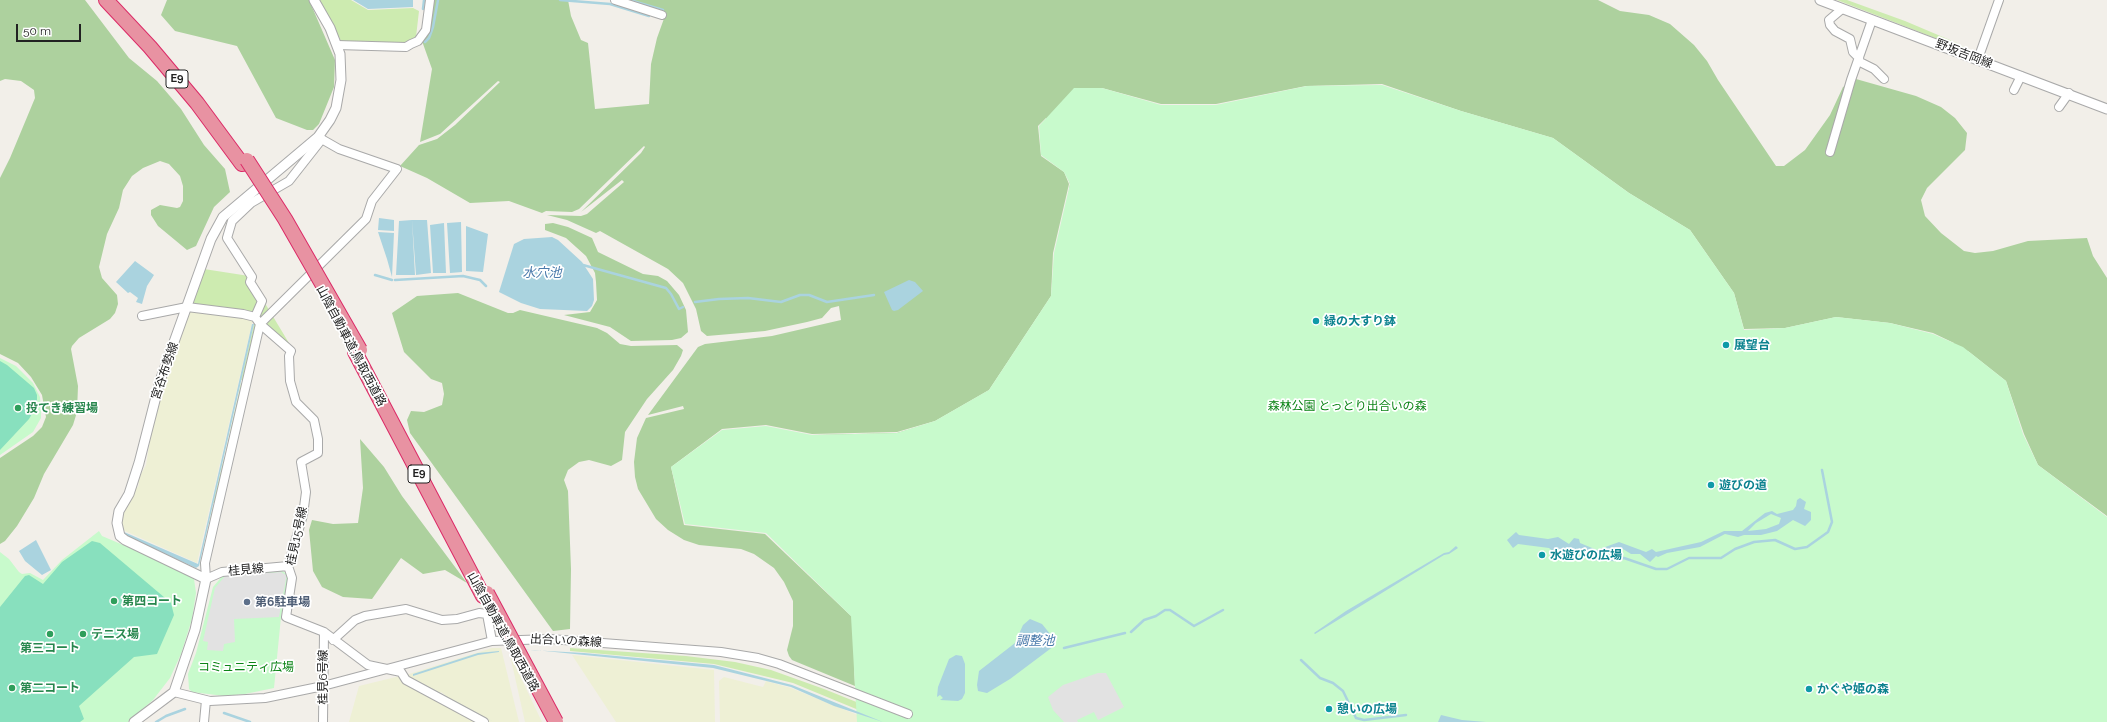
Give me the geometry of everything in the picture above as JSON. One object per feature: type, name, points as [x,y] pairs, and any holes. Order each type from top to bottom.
[{"type":"highway","name":"山陰自動車道;鳥取西道路","points":[[106,0],[150,47],[245,162]]},
{"type":"highway","name":"山陰自動車道;鳥取西道路","points":[[113,0],[156,44],[245,162],[357,351],[552,722]]},
{"type":"highway","name":"山陰自動車道;鳥取西道路","points":[[485,595],[556,722]]},
{"type":"street","name":"宮谷布勢線","points":[[206,579],[125,540],[120,536],[117,523],[119,511],[129,494],[139,463],[160,381],[211,239],[223,217],[320,138],[336,108],[342,64],[330,28],[314,0]]},
{"type":"street","points":[[337,46],[406,47],[418,41],[426,30],[430,0]]},
{"type":"street","points":[[615,0],[662,14]]},
{"type":"street","name":"野坂吉岡線","points":[[1820,0],[2069,93],[2107,109]]},
{"type":"street","points":[[1978,59],[1999,0]]},
{"type":"street","points":[[1842,9],[1829,20],[1830,25],[1835,31],[1850,39],[1853,52],[1858,59],[1874,69],[1884,79]]},
{"type":"street","points":[[1830,152],[1858,59],[1872,20]]},
{"type":"street","points":[[2014,90],[2021,76]]},
{"type":"street","points":[[2059,107],[2069,93]]},
{"type":"street","points":[[134,722],[174,692],[194,630],[206,579],[206,556],[260,324],[366,219],[372,200],[397,169],[339,149],[320,138],[289,181],[250,203],[232,221],[226,238],[252,277],[250,282],[262,301],[255,317]]},
{"type":"street","points":[[142,316],[187,307],[202,307],[255,317],[260,324]]},
{"type":"street","name":"桂見15号線","points":[[260,324],[291,351],[289,356],[290,381],[296,402],[316,424],[318,453],[301,462],[306,492],[303,514],[288,566],[292,578],[286,617],[324,632],[368,665],[401,672],[406,680],[484,722]]},
{"type":"street","name":"桂見線","points":[[206,579],[222,572],[288,566]]},
{"type":"street","points":[[333,640],[355,620],[365,616],[406,609],[442,620],[457,619],[479,613],[487,614],[492,641]]},
{"type":"street","name":"桂見6号線","points":[[323,722],[324,632]]},
{"type":"street","name":"出合いの森線","points":[[174,692],[206,700],[229,701],[265,698],[389,670],[492,641],[550,638],[721,652],[758,658],[779,664],[908,714]]},
{"type":"street","points":[[204,722],[206,700]]},
{"type":"green space","points":[[0,0],[85,0],[129,58],[157,81],[181,109],[204,145],[225,169],[230,192],[214,207],[196,246],[187,250],[158,226],[151,215],[151,210],[160,205],[177,208],[180,207],[183,201],[183,186],[180,176],[169,164],[160,161],[143,168],[132,176],[123,190],[119,208],[107,234],[99,267],[102,278],[117,295],[118,304],[115,313],[110,319],[79,338],[72,346],[71,349],[78,386],[77,412],[73,425],[44,474],[34,498],[17,526],[5,541],[0,544],[0,458],[33,436],[42,427],[46,417],[42,395],[31,377],[18,363],[0,354],[0,178],[35,98],[34,90],[21,81],[5,79],[0,81]]},
{"type":"green space","points":[[167,0],[309,0],[335,60],[334,87],[319,124],[313,130],[307,130],[276,118],[237,46],[175,31],[161,15]]},
{"type":"green space","points":[[318,0],[351,0],[368,10],[413,8],[419,11],[416,37],[410,43],[400,44],[341,41]]},
{"type":"green space","points":[[434,0],[568,0],[571,16],[581,40],[588,43],[595,109],[649,104],[651,64],[657,38],[666,13],[627,0],[1598,0],[1620,11],[1649,15],[1670,24],[1694,45],[1707,61],[1718,80],[1776,166],[1784,166],[1805,150],[1830,115],[1843,87],[1856,79],[1916,96],[1941,107],[1955,118],[1967,133],[1965,150],[1927,188],[1921,200],[1925,216],[1941,233],[1964,251],[1975,253],[1993,251],[2028,241],[2087,238],[2093,256],[2107,278],[2107,516],[2038,465],[2024,434],[2006,381],[1968,351],[2107,722],[1490,722],[854,668],[855,686],[792,660],[787,650],[793,626],[793,601],[784,582],[774,568],[754,554],[741,549],[699,545],[684,540],[668,530],[656,519],[638,489],[635,477],[634,462],[637,438],[646,418],[684,409],[683,406],[648,415],[698,347],[705,344],[772,336],[841,320],[839,306],[831,308],[822,318],[807,322],[765,331],[707,336],[701,331],[696,309],[683,283],[668,269],[600,231],[596,233],[567,220],[547,215],[581,216],[587,214],[624,182],[622,180],[581,212],[641,153],[645,147],[644,146],[579,209],[572,212],[546,211],[542,213],[509,201],[470,203],[427,178],[400,166],[419,145],[437,139],[455,125],[500,82],[498,81],[440,134],[420,142],[432,69],[422,41],[430,26]],"holes":[[[1382,84],[1461,111],[1553,138],[1629,193],[1690,230],[1734,293],[1744,329],[1785,328],[1836,317],[1890,323],[1933,333],[1954,343],[1744,330],[1088,88],[1102,88],[1161,104],[1216,104],[1306,86]],[[1046,118],[1070,184],[1052,296],[990,390],[935,422],[897,433],[812,435],[851,616],[765,534],[684,525],[671,467],[722,429],[766,425],[812,434],[897,432],[935,421],[989,390],[1051,296],[1053,253],[1069,184],[1064,172],[1041,156],[1038,126]]]},
{"type":"green space","points":[[1837,0],[1847,0],[1905,21],[1957,43],[1974,53]]},
{"type":"green space","name":"森林公園 とっとり出合いの森","points":[[1382,85],[1461,111],[1553,138],[1629,193],[1690,230],[1734,293],[1744,330],[1785,328],[1836,317],[1890,323],[1933,334],[1963,347],[2006,381],[2023,434],[2038,465],[2107,517],[2107,722],[857,722],[851,616],[766,533],[685,524],[671,467],[722,430],[766,426],[812,435],[897,433],[935,421],[989,390],[1051,296],[1054,253],[1070,184],[1064,172],[1041,155],[1039,126],[1074,88],[1102,88],[1161,105],[1216,105],[1307,86]]},
{"type":"green space","points":[[553,223],[568,227],[592,238],[598,252],[643,274],[658,276],[667,281],[679,295],[686,310],[688,332],[681,338],[672,340],[631,341],[610,327],[564,315],[590,312],[597,300],[595,273],[586,256],[566,238],[545,230],[545,224]]},
{"type":"green space","points":[[204,269],[249,276],[261,297],[253,314],[191,304]]},
{"type":"green space","points":[[458,293],[508,313],[513,313],[520,310],[597,328],[607,333],[620,344],[631,346],[677,345],[683,350],[673,370],[647,399],[625,432],[622,460],[611,466],[589,460],[579,462],[568,470],[564,480],[568,491],[571,569],[570,629],[553,631],[410,433],[407,420],[411,411],[424,412],[442,405],[444,394],[442,383],[431,379],[404,352],[392,313],[417,296]]},
{"type":"green space","points":[[263,300],[292,348],[259,319]]},
{"type":"green space","points":[[189,310],[253,319],[197,563],[123,530],[121,523],[121,515],[135,488],[138,487],[139,483],[136,483],[146,465],[153,421],[161,389]]},
{"type":"green space","points":[[253,320],[256,324],[244,380],[241,380],[254,324]]},
{"type":"green space","name":"投てき練習場","points":[[0,358],[16,366],[33,383],[40,397],[41,418],[33,432],[0,455]]},
{"type":"green space","name":"投てき練習場","points":[[0,361],[7,365],[34,388],[37,395],[37,405],[29,419],[0,450]]},
{"type":"green space","points":[[241,383],[244,384],[227,455],[225,455]]},
{"type":"green space","points":[[360,439],[384,467],[402,496],[467,583],[445,570],[423,574],[401,558],[372,599],[343,597],[322,587],[313,571],[309,530],[312,520],[333,524],[358,523],[363,488]]},
{"type":"green space","points":[[224,458],[226,458],[216,503],[213,503]]},
{"type":"green space","points":[[213,506],[215,507],[200,566]]},
{"type":"green space","name":"テニス場","points":[[99,531],[102,536],[187,572],[194,579],[196,593],[192,619],[181,654],[170,678],[153,700],[128,722],[0,722],[0,552],[9,559],[22,574],[30,573],[43,580],[62,560]]},
{"type":"green space","name":"テニス場","points":[[92,541],[100,543],[171,603],[174,615],[157,654],[134,657],[79,706],[84,719],[80,722],[0,722],[0,607],[25,576],[29,575],[43,584],[62,562]]},
{"type":"green space","name":"コミュニティ広場","points":[[281,570],[288,575],[288,579],[281,617],[274,688],[245,694],[224,696],[192,692],[189,689],[188,674],[196,653],[213,587],[224,574]]},
{"type":"green space","points":[[492,648],[501,648],[519,722],[487,722],[443,698],[445,695],[441,692],[438,696],[406,675]]},
{"type":"green space","points":[[570,648],[686,656],[735,662],[771,670],[879,711],[878,718],[793,683],[714,664],[570,651]]},
{"type":"green space","points":[[510,655],[542,722],[525,722]]},
{"type":"green space","points":[[572,655],[714,670],[715,722],[616,722]]},
{"type":"green space","points":[[400,676],[401,680],[478,722],[349,722],[359,686]]},
{"type":"green space","points":[[724,677],[763,687],[766,681],[791,688],[875,722],[720,722],[719,681]]},
{"type":"shaded area","name":"第6駐車場","points":[[281,572],[286,575],[286,579],[279,617],[234,619],[235,642],[224,644],[223,651],[207,650],[208,642],[203,641],[215,588],[225,576]]},
{"type":"shaded area","points":[[1098,673],[1106,673],[1124,707],[1098,720],[1094,712],[1077,720],[1078,722],[1064,722],[1053,710],[1048,697],[1063,685]]},
{"type":"water","points":[[353,0],[413,0],[413,7],[368,9]]},
{"type":"water","points":[[379,218],[394,220],[394,231],[378,230]]},
{"type":"water","points":[[412,220],[427,220],[431,273],[416,275]]},
{"type":"water","points":[[412,220],[415,275],[396,275],[399,221]]},
{"type":"water","points":[[461,222],[462,272],[450,273],[447,223]]},
{"type":"water","points":[[444,223],[446,273],[433,273],[430,225]]},
{"type":"water","points":[[466,226],[488,234],[483,272],[466,271]]},
{"type":"water","points":[[378,232],[394,233],[392,277],[387,259]]},
{"type":"water","name":"水穴池","points":[[552,237],[558,240],[582,262],[593,279],[594,300],[592,306],[587,311],[540,309],[521,303],[499,292],[514,244],[524,239]]},
{"type":"water","points":[[135,261],[154,275],[147,286],[142,304],[136,302],[138,298],[130,292],[128,293],[116,282]]},
{"type":"water","points":[[909,280],[915,282],[923,291],[898,310],[892,310],[884,292]]},
{"type":"water","points":[[252,324],[254,324],[199,566],[196,568],[126,536],[124,532],[198,564]]},
{"type":"water","points":[[1800,498],[1806,502],[1804,509],[1811,512],[1811,520],[1805,526],[1793,520],[1777,531],[1761,535],[1744,535],[1738,537],[1725,534],[1700,547],[1667,553],[1658,557],[1656,556],[1650,562],[1640,554],[1631,554],[1623,549],[1615,548],[1596,555],[1583,550],[1576,556],[1567,552],[1565,557],[1561,551],[1560,558],[1555,556],[1554,552],[1549,548],[1518,544],[1513,548],[1507,540],[1516,532],[1519,535],[1548,539],[1558,537],[1569,544],[1574,538],[1579,539],[1580,543],[1597,550],[1619,542],[1646,552],[1652,549],[1656,552],[1701,542],[1724,531],[1742,531],[1765,513],[1772,511],[1777,514],[1793,510],[1796,506],[1797,500]],"holes":[[[1771,514],[1781,518],[1779,524],[1766,529],[1748,531],[1756,523]]]},
{"type":"water","points":[[36,540],[51,570],[42,575],[25,561],[19,551]]},
{"type":"water","points":[[1456,546],[1458,548],[1449,554],[1444,555],[1315,634],[1314,633],[1346,611],[1444,553],[1449,552]]},
{"type":"water","name":"調整池","points":[[1030,619],[1042,624],[1055,640],[1054,646],[1010,679],[987,693],[978,691],[977,685],[979,671],[1015,643],[1023,625]]},
{"type":"water","points":[[499,651],[478,655],[413,676],[413,674],[478,653]]},
{"type":"water","points":[[541,651],[584,653],[714,665],[792,685],[883,722],[834,706],[791,687],[713,668]]},
{"type":"water","points":[[956,655],[962,656],[965,664],[965,693],[962,699],[958,701],[940,700],[943,698],[940,695],[937,697],[938,687],[949,659]]},
{"type":"water","points":[[412,678],[494,722],[411,679]]},
{"type":"water","points":[[1441,715],[1462,720],[1486,722],[1438,722]]},
{"type":"waterway","points":[[423,9],[424,0]]},
{"type":"waterway","points":[[425,42],[429,38],[433,27],[438,0]]},
{"type":"waterway","points":[[560,0],[610,4],[649,16]]},
{"type":"waterway","points":[[630,0],[663,10]]},
{"type":"waterway","points":[[583,265],[666,288],[679,309],[683,307]]},
{"type":"waterway","points":[[375,275],[392,280]]},
{"type":"waterway","points":[[395,280],[463,276],[480,280],[486,286]]},
{"type":"waterway","points":[[695,302],[748,298],[781,302],[800,295],[809,295],[827,302],[874,295]]},
{"type":"waterway","points":[[1592,559],[1615,560],[1624,558],[1656,569],[1667,569],[1689,558],[1721,558],[1735,549],[1754,542],[1775,540],[1795,549],[1807,547],[1828,532],[1832,522],[1822,470]]},
{"type":"waterway","points":[[1131,632],[1144,620],[1156,616],[1165,610],[1170,610],[1194,626],[1223,610]]},
{"type":"waterway","points":[[1064,648],[1125,633]]},
{"type":"waterway","points":[[1301,660],[1320,678],[1333,683],[1343,691],[1356,718],[1364,720],[1406,715]]},
{"type":"waterway","points":[[156,722],[166,716],[185,709]]},
{"type":"waterway","points":[[224,713],[250,722]]},
{"type":"place","name":"緑の大すり鉢","points":[[1316,321]]},
{"type":"place","name":"展望台","points":[[1726,345]]},
{"type":"place","name":"投てき練習場","points":[[18,408]]},
{"type":"place","name":"遊びの道","points":[[1711,485]]},
{"type":"place","name":"水遊びの広場","points":[[1542,555]]},
{"type":"place","name":"第四コート","points":[[114,601]]},
{"type":"place","name":"第6駐車場","points":[[247,602]]},
{"type":"place","name":"第三コート","points":[[50,634]]},
{"type":"place","name":"テニス場","points":[[83,634]]},
{"type":"place","name":"第二コート","points":[[12,688]]},
{"type":"place","name":"かぐや姫の森","points":[[1809,689]]},
{"type":"place","name":"憩いの広場","points":[[1329,709]]}]
